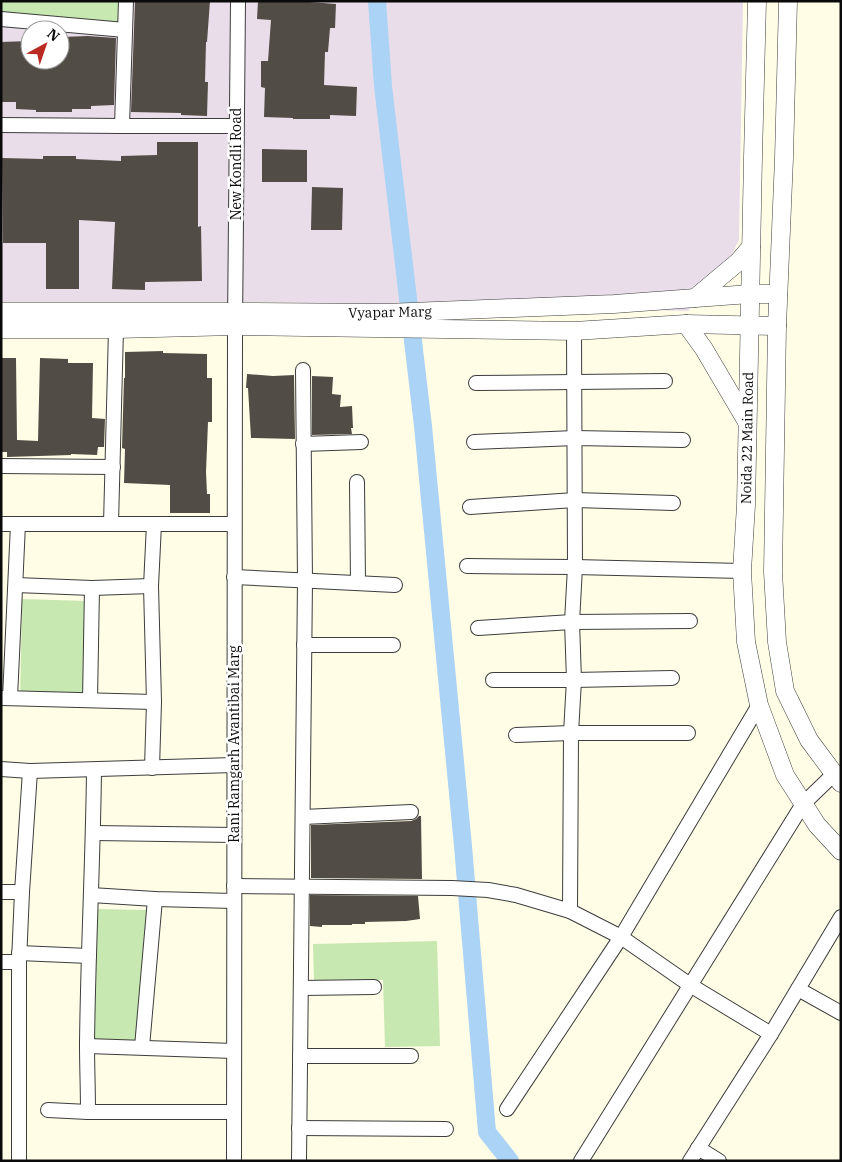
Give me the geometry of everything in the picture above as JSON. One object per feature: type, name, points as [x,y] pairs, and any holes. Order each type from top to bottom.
[{"type":"street","points":[[122,126],[126,1]]},
{"type":"street","name":"New Kondli Road","points":[[235,319],[238,1]]},
{"type":"street","name":"Noida 22 Main Road","points":[[757,1],[746,505],[742,571],[746,642],[759,705],[785,776],[817,825],[841,851]]},
{"type":"street","name":"Noida 22 Main Road","points":[[788,1],[777,326],[773,572],[777,642],[785,691],[809,740],[837,779]]},
{"type":"street","points":[[1,19],[125,30]]},
{"type":"street","points":[[1,125],[236,126]]},
{"type":"street","points":[[695,298],[738,262],[751,247]]},
{"type":"street","name":"Vyapar Marg","points":[[386,321],[427,312],[614,304],[750,294],[778,294]]},
{"type":"street","name":"Vyapar Marg","points":[[1,312],[235,319],[386,321],[438,330],[574,331],[686,324],[777,326]]},
{"type":"street","name":"Vyapar Marg","points":[[1,329],[116,329],[235,319]]},
{"type":"street","name":"Rani Ramgarh Avantibai Marg","points":[[234,1161],[235,319]]},
{"type":"street","points":[[686,324],[704,349],[748,422]]},
{"type":"street","points":[[111,524],[116,329]]},
{"type":"street","points":[[570,911],[570,733],[574,680],[572,622],[576,567],[574,331]]},
{"type":"street","points":[[299,1161],[305,580],[303,370]]},
{"type":"street","points":[[476,383],[665,381]]},
{"type":"street","points":[[474,442],[575,438],[683,440]]},
{"type":"street","points":[[303,444],[362,442]]},
{"type":"street","points":[[1,466],[113,468]]},
{"type":"street","points":[[358,482],[358,584]]},
{"type":"street","points":[[470,508],[574,500],[673,504]]},
{"type":"street","points":[[1,524],[234,524]]},
{"type":"street","points":[[18,524],[16,585],[7,635],[6,698],[154,702]]},
{"type":"street","points":[[152,768],[154,702],[151,586],[154,524]]},
{"type":"street","points":[[468,566],[742,571]]},
{"type":"street","points":[[234,577],[395,585]]},
{"type":"street","points":[[16,585],[92,588],[151,586]]},
{"type":"street","points":[[90,700],[92,588]]},
{"type":"street","points":[[478,628],[572,622],[690,621]]},
{"type":"street","points":[[304,645],[393,645]]},
{"type":"street","points":[[493,680],[672,678]]},
{"type":"street","points":[[507,1109],[621,937],[759,705]]},
{"type":"street","points":[[516,735],[688,733]]},
{"type":"street","points":[[1,770],[94,770],[234,765]]},
{"type":"street","points":[[88,1112],[87,1046],[90,895],[94,833],[94,770]]},
{"type":"street","points":[[19,1161],[19,958],[30,771]]},
{"type":"street","points":[[581,1161],[803,804],[837,779]]},
{"type":"street","points":[[303,817],[411,812]]},
{"type":"street","points":[[94,833],[234,835]]},
{"type":"street","points":[[234,886],[452,888],[488,890],[516,895],[570,911],[621,937],[690,985],[771,1034]]},
{"type":"street","points":[[1,892],[22,892]]},
{"type":"street","points":[[90,895],[234,901]]},
{"type":"street","points":[[142,1048],[155,899]]},
{"type":"street","points":[[690,1161],[771,1034],[841,917]]},
{"type":"street","points":[[1,962],[19,958],[89,956]]},
{"type":"street","points":[[301,988],[374,988]]},
{"type":"street","points":[[798,989],[841,1014]]},
{"type":"street","points":[[87,1046],[234,1051]]},
{"type":"street","points":[[300,1056],[411,1056]]},
{"type":"street","points":[[48,1110],[88,1112],[234,1112]]},
{"type":"street","points":[[299,1128],[446,1129]]},
{"type":"street","points":[[698,1148],[719,1161]]},
{"type":"shaded area","points":[[1,1],[743,1],[739,240],[720,277],[688,311],[261,302],[1,302]]},
{"type":"green space","points":[[1,1],[120,1],[119,24],[70,23],[70,20],[1,21]]},
{"type":"green space","points":[[22,599],[87,601],[85,704],[20,702]]},
{"type":"green space","points":[[94,909],[150,910],[147,1054],[91,1053]]},
{"type":"green space","points":[[437,941],[440,1046],[385,1047],[383,980],[314,982],[313,944]]},
{"type":"building","points":[[135,1],[210,1],[206,42],[205,82],[208,82],[207,116],[181,115],[181,113],[131,112]]},
{"type":"building","points":[[258,1],[336,4],[335,28],[330,28],[328,52],[325,52],[324,85],[357,87],[356,116],[330,115],[330,119],[264,117],[265,88],[261,87],[261,61],[268,61],[271,20],[257,19]]},
{"type":"building","points":[[70,37],[116,38],[114,105],[91,106],[91,109],[72,109],[72,112],[36,112],[36,110],[16,109],[16,102],[1,102],[1,42],[20,41],[20,70],[70,70]]},
{"type":"building","points":[[157,142],[198,142],[198,227],[201,226],[202,281],[145,282],[145,290],[112,289],[115,222],[79,220],[79,289],[46,289],[46,243],[3,243],[2,158],[43,159],[43,156],[76,156],[76,159],[121,161],[121,156],[157,155]]},
{"type":"building","points":[[262,149],[307,150],[307,182],[262,182]]},
{"type":"building","points":[[312,187],[343,188],[342,230],[311,230]]},
{"type":"building","points":[[163,351],[163,353],[207,354],[207,378],[212,378],[212,422],[208,422],[206,472],[207,494],[210,494],[210,513],[170,513],[170,485],[124,483],[125,449],[122,448],[125,352]]},
{"type":"building","points":[[1,358],[16,358],[17,440],[38,441],[40,358],[68,359],[68,363],[93,363],[92,418],[105,419],[104,447],[98,447],[97,455],[71,454],[7,457],[7,452],[1,452]]},
{"type":"building","points":[[247,374],[294,375],[295,439],[251,438],[248,388],[246,388]]},
{"type":"building","points":[[312,376],[333,377],[332,394],[341,395],[340,407],[352,406],[352,434],[312,435]]},
{"type":"building","points":[[421,816],[422,879],[311,878],[311,825],[411,821]]},
{"type":"building","points":[[310,895],[418,896],[420,919],[365,922],[365,924],[352,925],[322,925],[322,927],[310,926]]},
{"type":"waterway","points":[[377,1],[383,86],[423,426],[463,846],[487,1132],[510,1161]]}]
